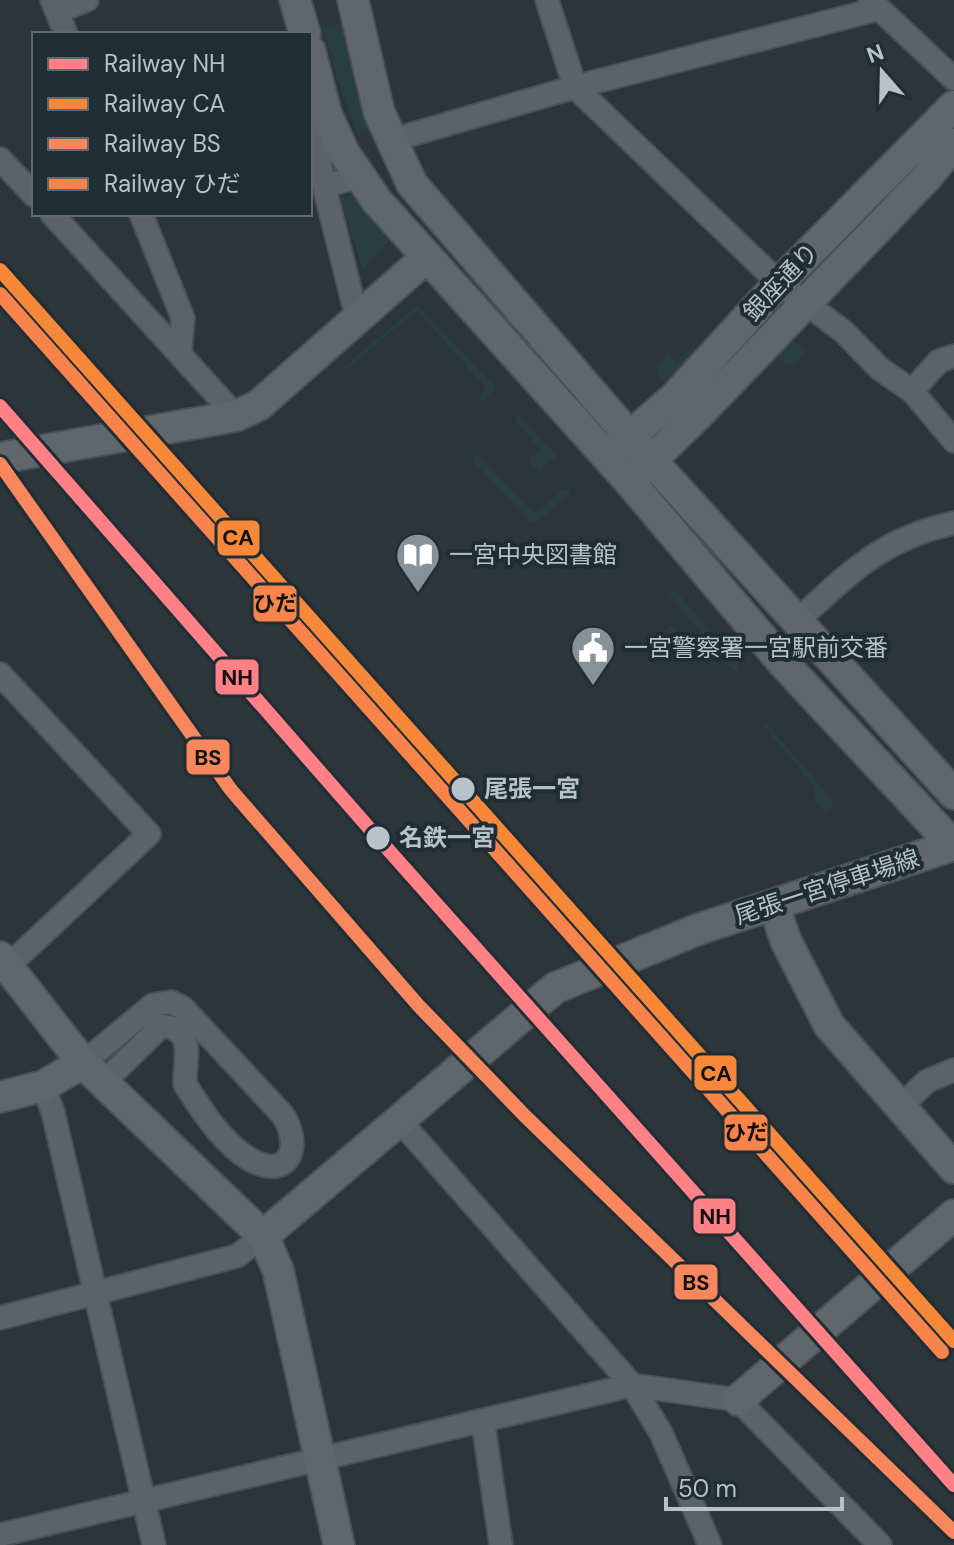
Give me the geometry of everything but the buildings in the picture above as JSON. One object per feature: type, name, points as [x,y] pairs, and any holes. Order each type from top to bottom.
[{"type":"street","points":[[65,32],[54,6],[87,0]]},
{"type":"street","points":[[294,0],[298,32]]},
{"type":"street","points":[[294,0],[304,32]]},
{"type":"street","points":[[353,0],[379,112],[389,141],[412,184],[630,437],[954,794]]},
{"type":"street","points":[[547,0],[575,87],[779,283],[844,332],[880,369],[912,391],[954,441]]},
{"type":"street","points":[[389,141],[874,5],[954,79]]},
{"type":"street","points":[[312,59],[326,113],[344,153],[368,189],[629,481],[784,664],[954,844]]},
{"type":"street","name":"銀座通り","points":[[606,457],[676,396],[779,283],[954,106]]},
{"type":"street","points":[[312,131],[314,153],[357,318]]},
{"type":"street","name":"銀座通り","points":[[629,481],[805,304],[927,177],[954,144]]},
{"type":"street","points":[[0,159],[32,193]]},
{"type":"street","points":[[324,186],[368,189]]},
{"type":"street","points":[[54,216],[236,416]]},
{"type":"street","points":[[142,216],[183,318],[180,353]]},
{"type":"street","points":[[0,458],[236,416],[259,405],[427,257]]},
{"type":"street","points":[[912,391],[939,361],[954,356]]},
{"type":"street","points":[[798,620],[880,549],[908,535],[954,523]]},
{"type":"street","points":[[0,674],[149,834],[4,961],[94,1072],[263,1236],[278,1270],[339,1545]]},
{"type":"street","name":"尾張一宮停車場線","points":[[263,1236],[555,988],[699,929],[954,844]]},
{"type":"street","points":[[774,906],[786,941],[829,1025],[954,1168]]},
{"type":"street","points":[[0,1097],[94,1072],[161,1026],[172,1026],[186,1042],[185,1084],[232,1147],[266,1167],[278,1166],[288,1158],[294,1145],[293,1130],[282,1114],[183,1008],[171,1002],[153,1005],[94,1072]]},
{"type":"street","points":[[900,1107],[927,1081],[954,1070]]},
{"type":"street","points":[[43,1086],[53,1112],[154,1545]]},
{"type":"street","points":[[400,1121],[632,1385],[661,1433],[710,1545]]},
{"type":"street","points":[[738,1400],[954,1215]]},
{"type":"street","points":[[0,1318],[237,1256],[263,1236]]},
{"type":"street","points":[[0,1535],[632,1385],[738,1400],[880,1545]]},
{"type":"street","points":[[483,1422],[501,1545]]},
{"type":"green space","points":[[344,22],[372,128],[358,134],[337,79],[323,27]]},
{"type":"green space","points":[[358,189],[394,236],[363,269],[340,199]]},
{"type":"green space","points":[[417,305],[496,387],[484,401],[478,402],[486,388],[417,311],[345,370],[341,370]]},
{"type":"green space","points":[[794,338],[795,343],[807,349],[797,364],[786,365],[779,359],[781,349]]},
{"type":"green space","points":[[694,345],[698,349],[666,383],[657,375],[656,367],[667,353],[677,361]]},
{"type":"green space","points":[[520,415],[557,456],[539,472],[528,460],[540,449],[514,420]]},
{"type":"green space","points":[[472,454],[481,457],[534,514],[564,489],[570,490],[570,494],[538,521],[531,523],[475,463]]},
{"type":"green space","points":[[675,590],[738,663],[738,671],[731,669],[669,595]]},
{"type":"green space","points":[[671,626],[689,645],[658,656],[649,646],[649,640]]},
{"type":"green space","points":[[761,723],[767,724],[829,795],[833,806],[827,812],[816,805],[813,785]]},
{"type":"rail line","name":"CA","points":[[0,270],[954,1341]]},
{"type":"rail line","name":"ひだ","points":[[0,294],[942,1352]]},
{"type":"rail line","name":"NH","points":[[0,406],[376,836],[954,1485]]},
{"type":"rail line","name":"BS","points":[[0,464],[231,790],[418,1005],[525,1116],[954,1532]]},
{"type":"place","name":"一宮中央図書館","points":[[418,594]]},
{"type":"place","name":"一宮警察署一宮駅前交番","points":[[593,687]]},
{"type":"place","name":"尾張一宮","points":[[463,789]]},
{"type":"place","name":"名鉄一宮","points":[[378,838]]}]
